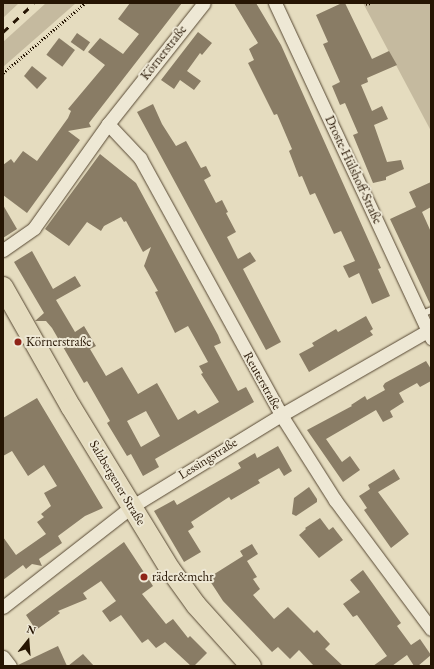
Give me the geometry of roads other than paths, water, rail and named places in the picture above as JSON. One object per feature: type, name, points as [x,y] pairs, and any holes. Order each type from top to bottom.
[{"type":"main road","name":"Salzbergener Straße","points":[[3,287],[131,507],[196,606],[251,666]]},
{"type":"street","name":"Körnerstraße","points":[[3,250],[34,228],[108,124],[204,3]]},
{"type":"street","name":"Droste-Hülshoff-Straße","points":[[274,3],[287,25],[425,313],[429,334]]},
{"type":"street","name":"Reuterstraße","points":[[108,124],[140,158],[281,415],[335,500],[431,629]]},
{"type":"street","name":"Lessingstraße","points":[[3,607],[131,507],[281,415],[429,334]]},
{"type":"street","points":[[3,657],[10,666]]},
{"type":"railway","points":[[3,32],[34,3]]},
{"type":"place","name":"Körnerstraße","points":[[18,342]]},
{"type":"place","name":"räder&mehr","points":[[144,577]]}]
